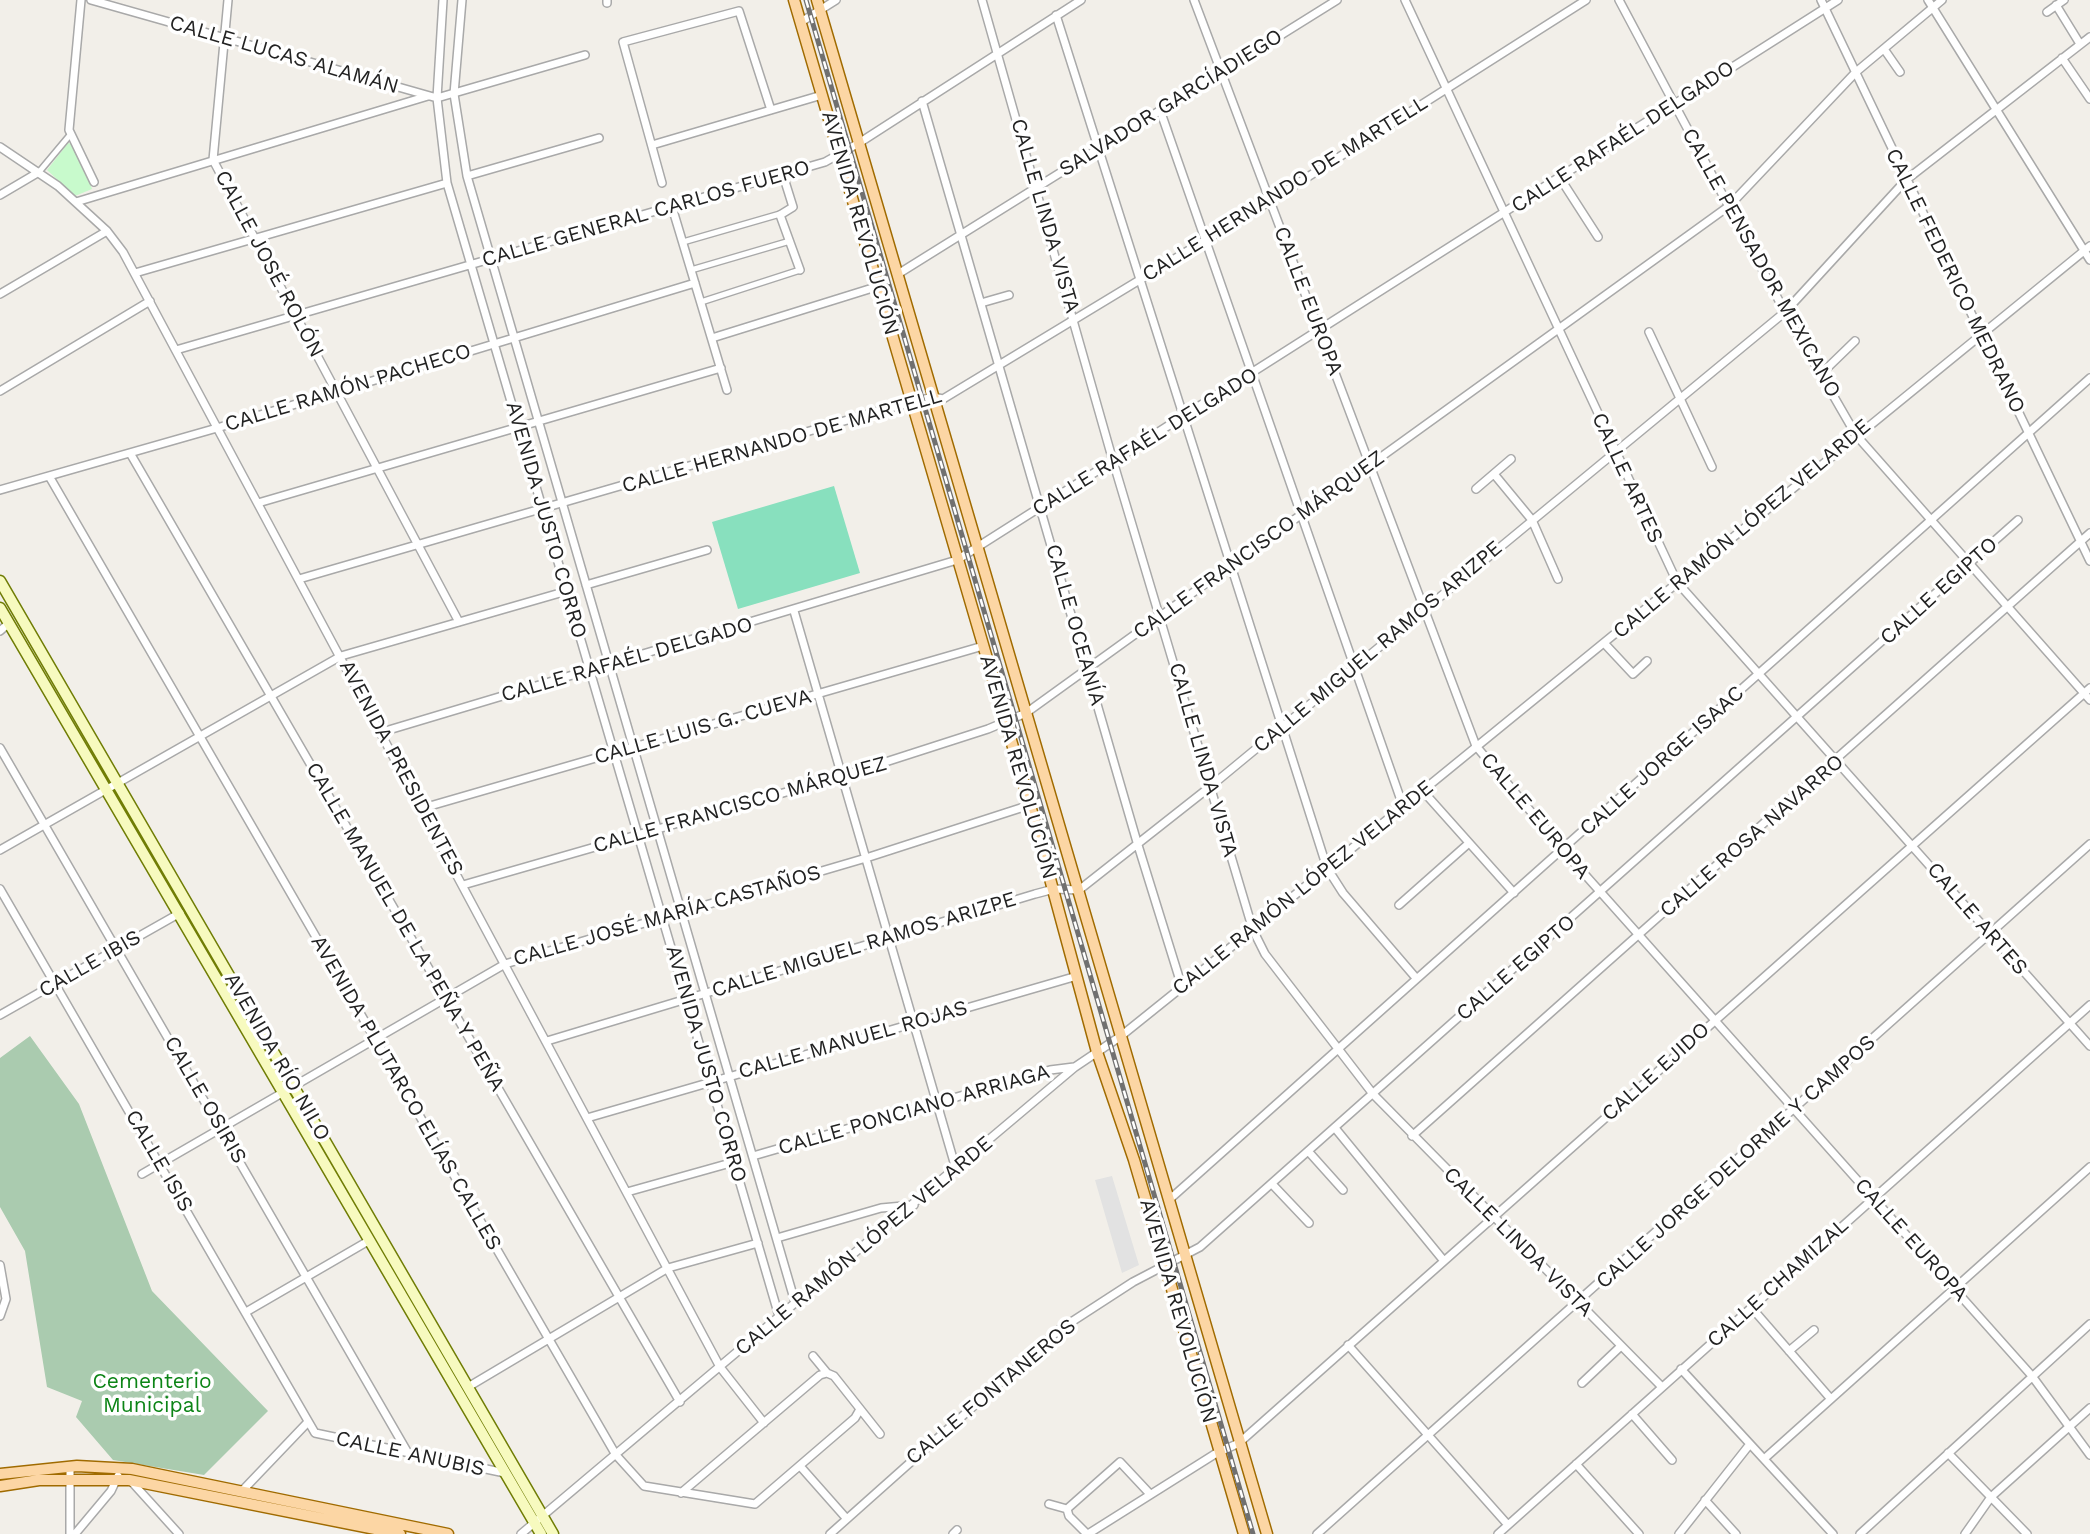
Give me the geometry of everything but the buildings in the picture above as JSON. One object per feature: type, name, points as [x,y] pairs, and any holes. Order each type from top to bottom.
[{"type":"main road","name":"AVENIDA REVOLUCIÓN","points":[[794,0],[1030,805],[1097,1052],[1134,1160],[1244,1534]]},
{"type":"main road","name":"AVENIDA REVOLUCIÓN","points":[[819,5],[1267,1534]]},
{"type":"main road","name":"AVENIDA RÍO NILO","points":[[0,581],[180,913],[468,1387],[538,1519],[541,1534]]},
{"type":"main road","name":"AVENIDA RÍO NILO","points":[[0,608],[4,627],[112,785],[288,1088],[370,1240],[506,1474],[538,1519],[553,1534]]},
{"type":"main road","points":[[0,1474],[70,1466],[242,1491],[449,1534]]},
{"type":"main road","points":[[0,1486],[123,1474],[400,1534]]},
{"type":"street","points":[[81,0],[69,125],[70,135],[82,152],[94,181]]},
{"type":"street","name":"CALLE LUCAS ALAMÁN","points":[[91,0],[438,99]]},
{"type":"street","name":"CALLE JOSÉ ROLÓN","points":[[228,0],[214,160],[459,622]]},
{"type":"street","name":"AVENIDA JUSTO CORRO","points":[[443,0],[438,99],[447,183],[779,1316]]},
{"type":"street","name":"AVENIDA JUSTO CORRO","points":[[462,0],[454,94],[467,176],[795,1302]]},
{"type":"street","points":[[801,22],[819,5],[836,0]]},
{"type":"street","name":"CALLE LINDA VISTA","points":[[982,0],[1075,318],[1113,461],[1253,930],[1285,983],[1373,1094],[1662,1387]]},
{"type":"street","name":"CALLE GENERAL CARLOS FUERO","points":[[176,350],[783,175],[840,155],[1081,0]]},
{"type":"street","name":"CALLE EUROPA","points":[[1194,0],[1476,746],[1563,850],[2032,1376],[2090,1455]]},
{"type":"street","name":"SALVADOR GARCÍADIEGO","points":[[898,274],[1337,0]]},
{"type":"street","name":"CALLE ARTES","points":[[1405,0],[1676,582],[2090,1046]]},
{"type":"street","name":"CALLE HERNANDO DE MARTELL","points":[[299,579],[912,402],[933,397],[943,399],[1270,201],[1586,0]]},
{"type":"street","name":"CALLE PENSADOR MEXICANO","points":[[1619,0],[1785,312],[1856,435],[1969,564],[2087,690],[2090,700]]},
{"type":"street","name":"CALLE FEDERICO MEDRANO","points":[[1821,0],[2090,561]]},
{"type":"street","name":"CALLE RAFAÉL DELGADO","points":[[382,732],[794,611],[957,560],[1838,0]]},
{"type":"street","points":[[1928,0],[2087,248],[2090,260]]},
{"type":"street","name":"CALLE FRANCISCO MÁRQUEZ","points":[[463,885],[842,776],[1026,713],[1729,206],[1856,72],[1942,0]]},
{"type":"street","points":[[2047,12],[2064,0]]},
{"type":"street","points":[[2056,5],[2080,44]]},
{"type":"street","points":[[662,183],[623,42],[739,11],[771,110]]},
{"type":"street","points":[[1056,15],[1327,868],[1343,893],[1416,978]]},
{"type":"street","name":"CALLE MIGUEL RAMOS ARIZPE","points":[[547,1041],[1054,889],[1079,890],[1211,786],[1785,312],[1906,180],[2090,37]]},
{"type":"street","points":[[1884,49],[1900,72]]},
{"type":"street","points":[[438,99],[585,55]]},
{"type":"street","points":[[2062,58],[2090,99]]},
{"type":"street","points":[[652,145],[822,95]]},
{"type":"street","points":[[76,202],[428,96]]},
{"type":"street","name":"CALLE OCEANÍA","points":[[922,101],[1137,842],[1182,987]]},
{"type":"street","points":[[1160,110],[1403,806]]},
{"type":"street","points":[[0,195],[39,172],[70,135]]},
{"type":"street","points":[[467,176],[599,138]]},
{"type":"street","name":"AVENIDA PRESIDENTES","points":[[0,147],[39,172],[76,202],[107,231],[135,273],[720,1367],[764,1423]]},
{"type":"street","points":[[683,242],[780,214],[793,206],[783,175]]},
{"type":"street","points":[[1560,178],[1598,237]]},
{"type":"street","points":[[135,273],[447,183]]},
{"type":"street","points":[[672,207],[727,390]]},
{"type":"street","points":[[701,302],[800,270],[780,214]]},
{"type":"street","points":[[0,294],[107,231]]},
{"type":"street","points":[[691,270],[790,241]]},
{"type":"street","name":"CALLE RAMÓN LÓPEZ VELARDE","points":[[521,1534],[914,1205],[1075,1066],[1121,1037],[2087,248]]},
{"type":"street","name":"CALLE RAMÓN PACHECO","points":[[0,490],[217,428],[513,336],[695,283]]},
{"type":"street","points":[[712,338],[879,286]]},
{"type":"street","points":[[981,303],[1009,295]]},
{"type":"street","points":[[0,391],[150,301]]},
{"type":"street","points":[[1649,332],[1712,467]]},
{"type":"street","points":[[1821,374],[1855,341]]},
{"type":"street","points":[[258,503],[721,368]]},
{"type":"street","name":"CALLE JORGE ISAAC","points":[[1170,1199],[2090,378]]},
{"type":"street","name":"CALLE MANUEL DE LA PEÑA Y PEÑA","points":[[130,453],[680,1402]]},
{"type":"street","points":[[1476,489],[1511,459]]},
{"type":"street","points":[[1494,474],[1532,520],[1558,579]]},
{"type":"street","name":"AVENIDA PLUTARCO ELÍAS CALLES","points":[[48,476],[616,1455],[644,1486],[755,1504],[855,1418],[859,1410]]},
{"type":"street","name":"CALLE EGIPTO","points":[[1164,1266],[1185,1257],[1272,1184],[2018,520]]},
{"type":"street","name":"CALLE ROSA NAVARRO","points":[[1412,1136],[1837,761],[2090,533]]},
{"type":"street","points":[[586,585],[707,550]]},
{"type":"street","points":[[0,850],[341,656],[567,591]]},
{"type":"street","points":[[794,611],[956,1169]]},
{"type":"street","points":[[1604,643],[1633,674],[1647,661]]},
{"type":"street","name":"CALLE LUIS G. CUEVA","points":[[423,808],[983,646]]},
{"type":"street","name":"CALLE EJIDO","points":[[1088,1534],[1220,1451],[1239,1443],[2087,690]]},
{"type":"street","name":"CALLE OSIRIS","points":[[0,748],[408,1453]]},
{"type":"street","points":[[1422,790],[1514,893]]},
{"type":"street","name":"CALLE JOSÉ MARÍA CASTAÑOS","points":[[142,1174],[505,964],[866,858],[1030,805]]},
{"type":"street","points":[[1399,905],[1469,843]]},
{"type":"street","name":"CALLE JORGE DELORME Y CAMPOS","points":[[1317,1534],[2090,844]]},
{"type":"street","name":"CALLE ISIS","points":[[0,889],[315,1433]]},
{"type":"street","name":"CALLE IBIS","points":[[0,1015],[180,913]]},
{"type":"street","name":"CALLE MANUEL ROJAS","points":[[587,1118],[710,1080],[1078,976]]},
{"type":"street","name":"CALLE CHAMIZAL","points":[[1498,1534],[2090,1005]]},
{"type":"street","name":"CALLE PONCIANO ARRIAGA","points":[[753,1156],[1050,1070],[1075,1066]]},
{"type":"street","points":[[1335,1128],[1444,1261]]},
{"type":"street","points":[[1308,1151],[1343,1189]]},
{"type":"street","points":[[627,1192],[734,1161]]},
{"type":"street","points":[[1763,1459],[2090,1167]]},
{"type":"street","points":[[1272,1184],[1309,1223]]},
{"type":"street","points":[[776,1238],[881,1208],[914,1205]]},
{"type":"street","points":[[246,1312],[370,1240]]},
{"type":"street","points":[[468,1387],[668,1268],[758,1243]]},
{"type":"street","points":[[0,1265],[6,1299],[0,1316]]},
{"type":"street","name":"CALLE FONTANEROS","points":[[830,1534],[1033,1351],[1124,1288],[1164,1266]]},
{"type":"street","points":[[1751,1307],[1830,1398]]},
{"type":"street","points":[[1860,1534],[2090,1324]]},
{"type":"street","points":[[1790,1351],[1814,1330]]},
{"type":"street","points":[[1349,1345],[1508,1525]]},
{"type":"street","points":[[1582,1383],[1621,1346]]},
{"type":"street","points":[[813,1356],[827,1373],[834,1376],[880,1434]]},
{"type":"street","points":[[1681,1369],[1833,1534]]},
{"type":"street","points":[[681,1493],[820,1375],[827,1373]]},
{"type":"street","points":[[1965,1534],[1991,1497],[2090,1408]]},
{"type":"street","points":[[1632,1414],[1672,1460]]},
{"type":"street","name":"CALLE ANUBIS","points":[[242,1491],[307,1423]]},
{"type":"street","name":"CALLE ANUBIS","points":[[315,1433],[506,1474]]},
{"type":"street","points":[[1679,1534],[1750,1444]]},
{"type":"street","points":[[1948,1453],[2027,1534]]},
{"type":"street","points":[[1067,1508],[1120,1462],[1150,1494]]},
{"type":"street","points":[[1576,1464],[1639,1534]]},
{"type":"street","points":[[70,1466],[68,1478],[73,1534]]},
{"type":"street","points":[[800,1466],[846,1518]]},
{"type":"street","points":[[73,1534],[123,1474],[178,1534]]},
{"type":"street","points":[[1705,1500],[1736,1534]]},
{"type":"street","points":[[1049,1504],[1067,1508]]},
{"type":"street","points":[[1067,1508],[1069,1516],[1088,1534]]},
{"type":"green space","points":[[68,143],[75,145],[92,189],[75,196],[47,170]]},
{"type":"green space","points":[[834,486],[860,573],[738,609],[712,522]]},
{"type":"green space","name":"Cementerio Municipal","points":[[30,1036],[79,1104],[152,1291],[268,1411],[204,1475],[113,1460],[76,1417],[82,1401],[47,1387],[25,1251],[0,1207],[0,1058]]},
{"type":"shaded area","points":[[1112,1176],[1139,1265],[1122,1273],[1095,1180]]},
{"type":"railway","points":[[806,0],[1253,1534]]}]
